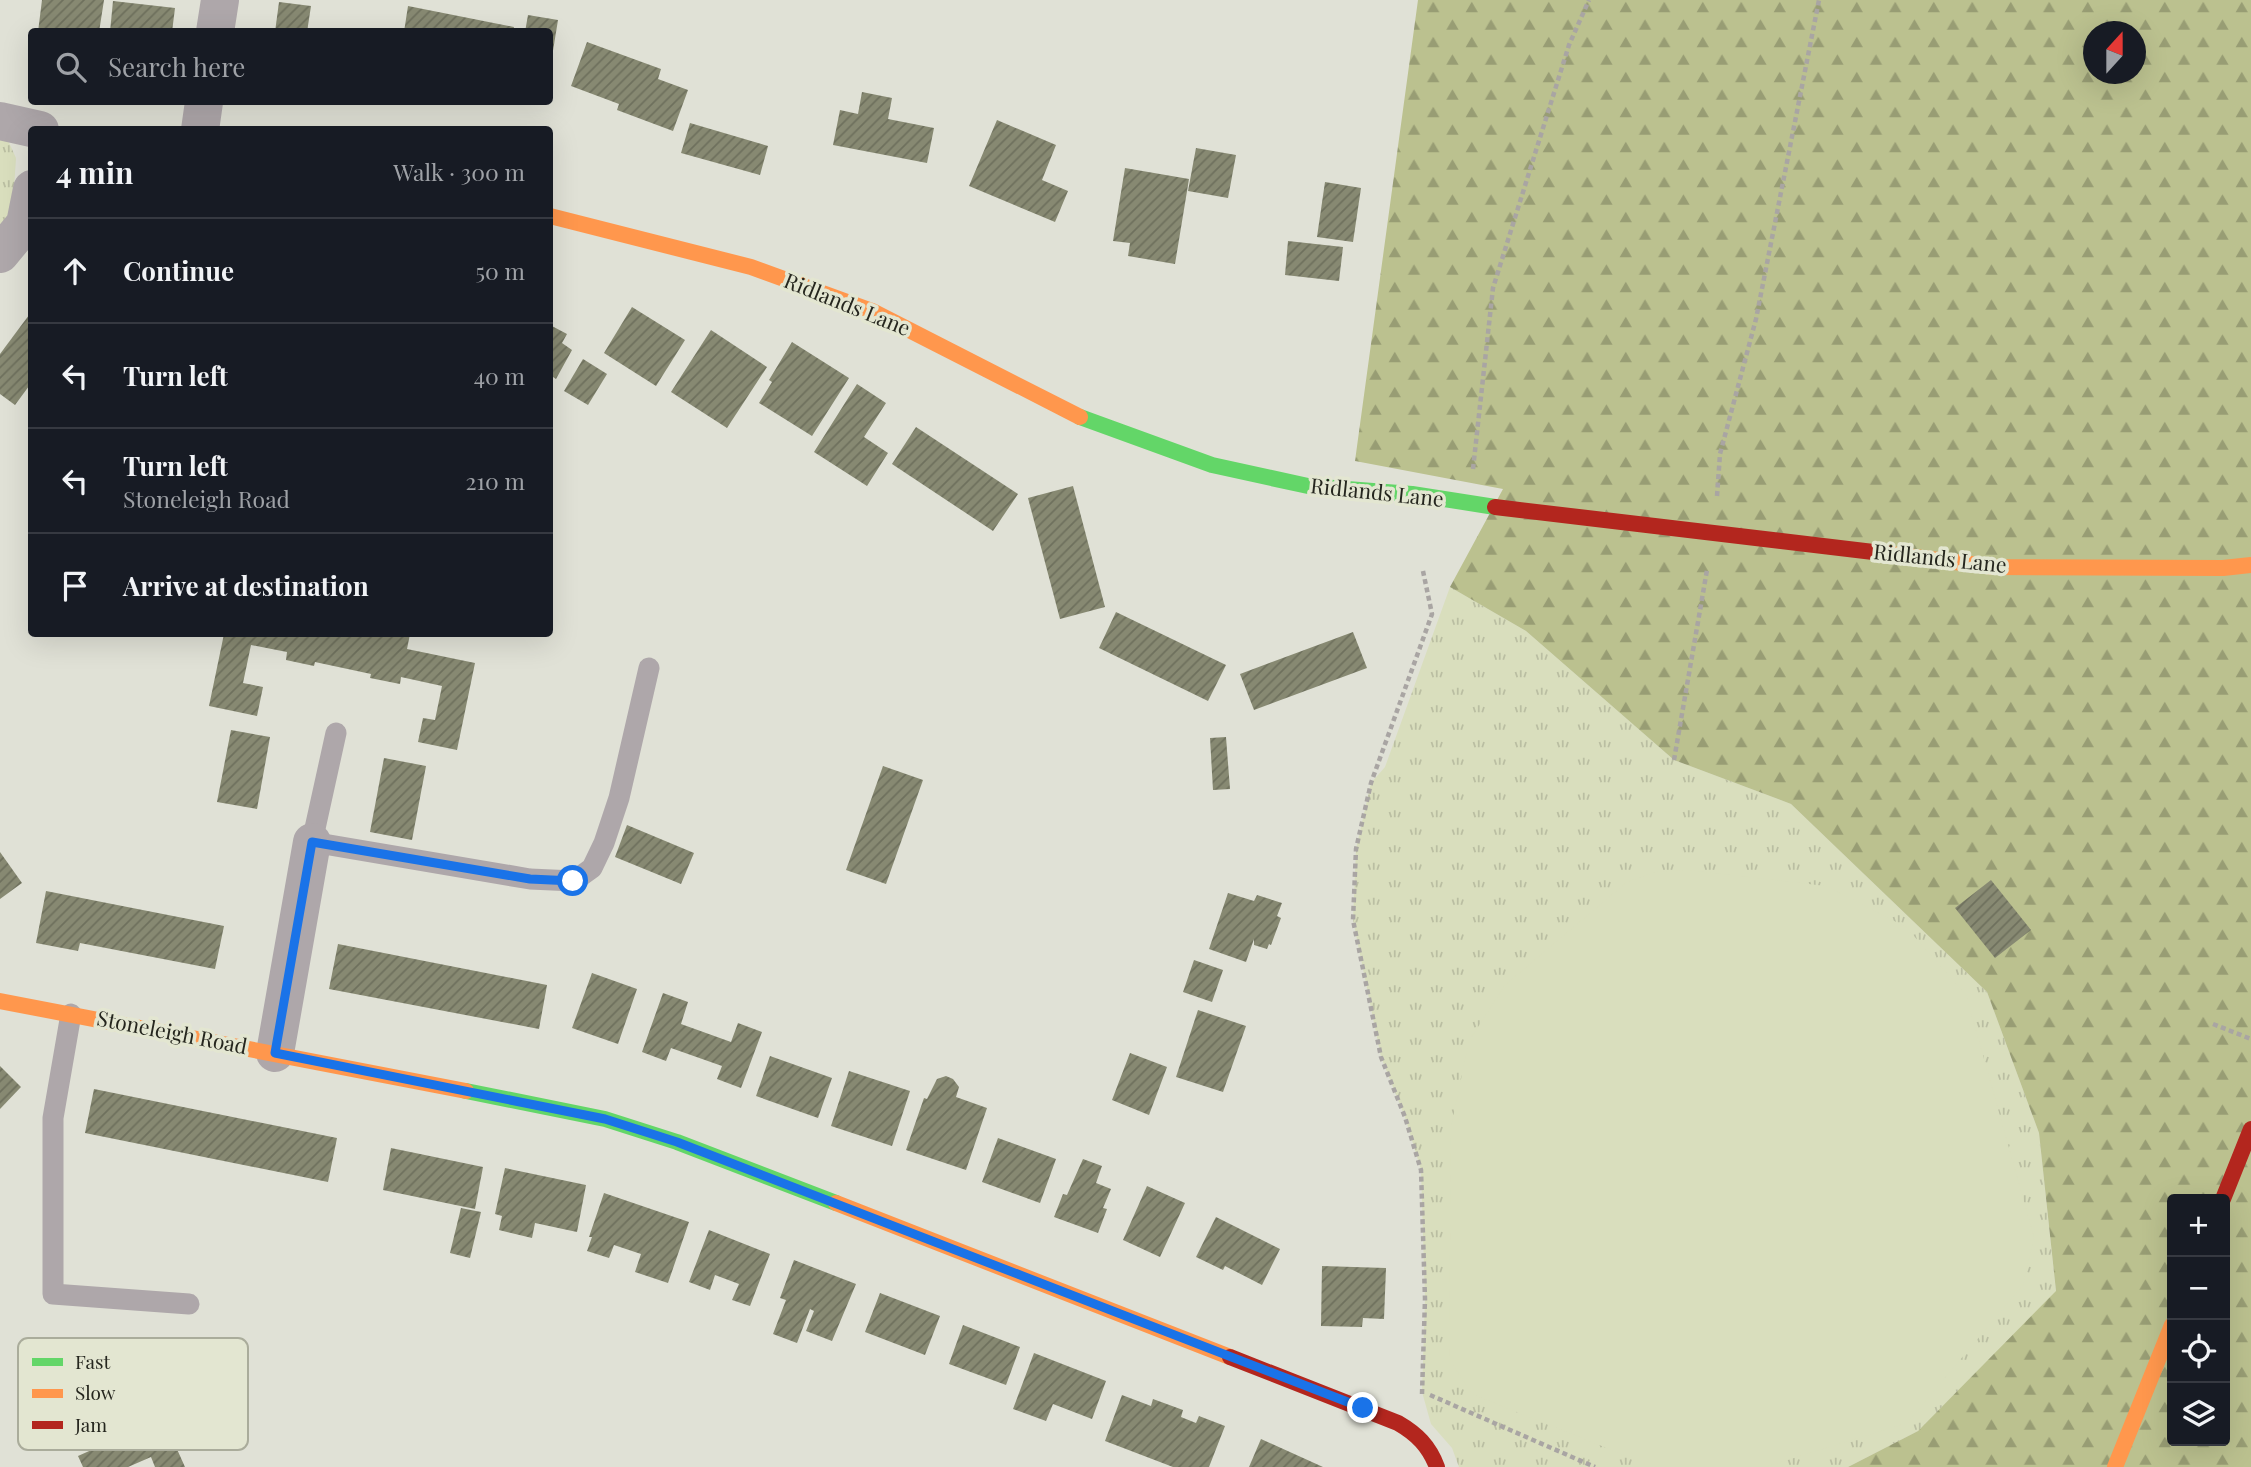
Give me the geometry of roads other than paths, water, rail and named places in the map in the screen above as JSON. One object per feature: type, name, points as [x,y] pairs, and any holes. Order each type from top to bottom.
[{"type":"street","points":[[216,28],[220,0]]},
{"type":"street","points":[[201,126],[204,105]]},
{"type":"street","points":[[0,121],[28,127]]},
{"type":"street","points":[[0,254],[25,224],[28,209]]},
{"type":"street","name":"Ridlands Lane","points":[[553,217],[751,267],[873,311],[1083,419],[1212,465],[1308,486],[1412,494],[1469,504],[1995,567],[2223,568],[2251,565]]},
{"type":"street","points":[[275,1053],[312,842]]},
{"type":"street","name":"Stoneleigh Road","points":[[0,1001],[605,1119],[677,1142],[1363,1408],[1414,1432],[1428,1445],[1437,1467]]},
{"type":"street","points":[[2225,1194],[2251,1129]]},
{"type":"street","points":[[2115,1467],[2167,1337]]},
{"type":"lane","points":[[336,733],[312,842],[530,879],[573,881],[592,868],[604,843],[619,798],[649,668]]},
{"type":"lane","points":[[71,1014],[53,1118],[53,1294],[190,1304]]}]
